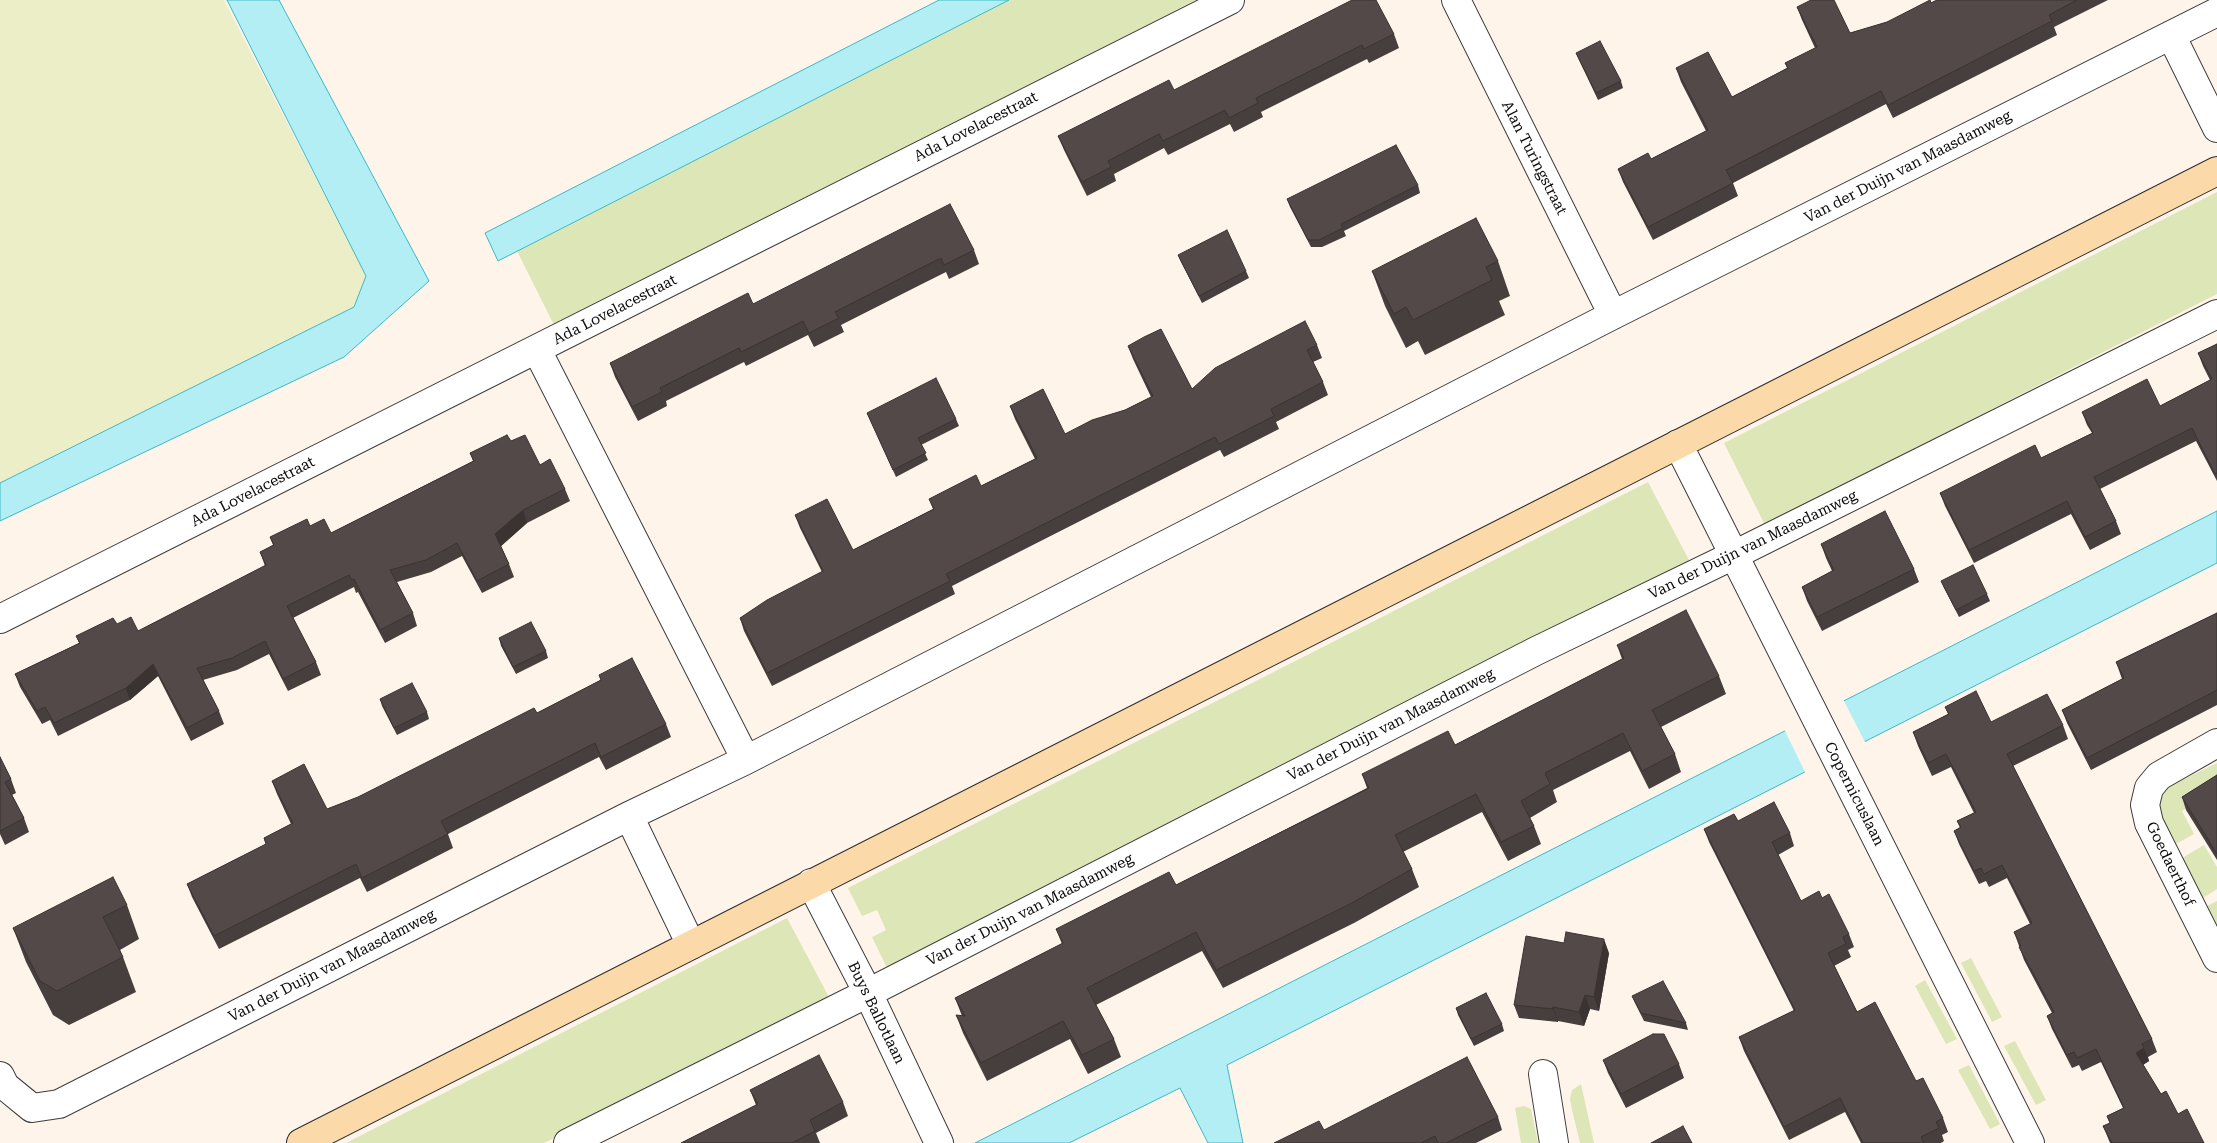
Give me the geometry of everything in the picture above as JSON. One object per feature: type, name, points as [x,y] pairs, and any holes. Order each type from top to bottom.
[{"type":"street","name":"Ada Lovelacestraat","points":[[0,619],[1230,0]]},
{"type":"street","name":"Alan Turingstraat","points":[[1456,0],[1613,315]]},
{"type":"street","name":"Van der Duijn van Maasdamweg","points":[[0,1076],[5,1086],[32,1108],[59,1104],[628,816],[746,760],[1613,315],[2217,12]]},
{"type":"street","points":[[2171,35],[2217,128]]},
{"type":"street","points":[[301,1143],[2217,171]]},
{"type":"street","name":"Van der Duijn van Maasdamweg","points":[[568,1143],[868,993],[1536,651],[1734,555],[2217,314]]},
{"type":"street","points":[[537,350],[746,760]]},
{"type":"street","name":"Copernicuslaan","points":[[1678,444],[2030,1143]]},
{"type":"street","name":"Goedaerthof","points":[[2217,744],[2159,776],[2149,788],[2145,805],[2149,823],[2217,958]]},
{"type":"street","points":[[628,816],[691,945]]},
{"type":"street","name":"Buys Ballotlaan","points":[[812,883],[868,993],[938,1141]]},
{"type":"street","points":[[1543,1074],[1554,1143]]},
{"type":"green space","points":[[0,0],[224,0],[366,276],[354,308],[0,483]]},
{"type":"green space","points":[[1009,0],[1196,0],[554,325],[517,251]]},
{"type":"green space","points":[[2217,192],[2217,294],[1765,525],[1724,443]]},
{"type":"green space","points":[[1648,482],[1690,562],[888,970],[872,937],[886,930],[877,910],[862,916],[848,888]]},
{"type":"green space","points":[[2217,763],[2217,789],[2182,811],[2194,834],[2174,845],[2158,812],[2158,802],[2165,788]]},
{"type":"green space","points":[[2204,845],[2217,867],[2217,889],[2203,898],[2182,858]]},
{"type":"green space","points":[[2217,901],[2217,927],[2207,906]]},
{"type":"green space","points":[[787,918],[830,999],[544,1143],[346,1143]]},
{"type":"green space","points":[[1971,958],[2002,1017],[1992,1022],[1961,963]]},
{"type":"green space","points":[[1925,980],[1957,1039],[1946,1044],[1915,986]]},
{"type":"green space","points":[[2015,1041],[2046,1100],[2036,1105],[2004,1046]]},
{"type":"green space","points":[[1969,1065],[2000,1124],[1990,1129],[1958,1070]]},
{"type":"green space","points":[[1581,1084],[1594,1143],[1580,1143],[1572,1110],[1570,1099],[1572,1090]]},
{"type":"green space","points":[[1524,1106],[1531,1109],[1538,1143],[1521,1143],[1515,1108]]},
{"type":"water","points":[[227,0],[279,0],[429,281],[344,357],[0,521],[0,483],[354,307],[366,276]]},
{"type":"water","points":[[939,0],[1009,0],[498,261],[485,233]]},
{"type":"water","points":[[2217,511],[2217,563],[1227,1065],[1243,1143],[1208,1143],[1180,1088],[1069,1143],[975,1143]]},
{"type":"pier","points":[[1843,699],[1866,744],[1804,775],[1805,772],[1784,729]]},
{"type":"building","points":[[1352,0],[1376,0],[1394,34],[1364,49],[1362,45],[1256,98],[1258,103],[1229,118],[1225,110],[1163,141],[1159,134],[1108,161],[1111,167],[1082,182],[1058,136],[1169,80],[1174,90]]},
{"type":"building","points":[[1811,0],[1834,0],[1850,33],[1887,22],[1930,0],[1931,3],[1937,0],[2077,0],[2049,15],[2052,21],[1888,105],[1881,91],[1726,170],[1733,183],[1648,227],[1618,169],[1648,153],[1651,159],[1708,130],[1676,68],[1708,52],[1732,97],[1788,68],[1785,63],[1817,47],[1797,7]]},
{"type":"building","points":[[1600,41],[1621,81],[1596,93],[1576,53]]},
{"type":"building","points":[[1396,145],[1418,185],[1341,224],[1343,228],[1319,240],[1308,240],[1287,199]]},
{"type":"building","points":[[950,204],[974,250],[944,265],[941,258],[915,271],[835,312],[839,318],[809,333],[803,321],[741,352],[739,348],[660,388],[662,392],[632,407],[610,363],[748,293],[753,304]]},
{"type":"building","points":[[1476,218],[1498,261],[1486,267],[1492,280],[1413,320],[1406,307],[1394,314],[1372,271]]},
{"type":"building","points":[[1227,230],[1246,271],[1199,296],[1178,255]]},
{"type":"building","points":[[1305,321],[1317,345],[1307,350],[1323,382],[1271,409],[1274,416],[1219,444],[1215,437],[946,574],[950,581],[767,673],[740,618],[767,600],[823,571],[795,515],[827,499],[853,550],[934,509],[929,499],[976,475],[981,486],[1037,458],[1010,406],[1043,389],[1065,434],[1092,420],[1125,410],[1153,396],[1128,346],[1144,337],[1161,329],[1192,389],[1215,368]]},
{"type":"building","points":[[2217,344],[2217,473],[2215,474],[2192,428],[2094,477],[2116,521],[2085,537],[2067,501],[1969,550],[1940,493],[2035,445],[2041,458],[2093,433],[2082,412],[2147,379],[2160,406],[2212,379],[2198,353]]},
{"type":"building","points":[[936,378],[956,419],[918,438],[926,453],[893,470],[867,413]]},
{"type":"building","points":[[507,435],[511,441],[525,435],[540,465],[550,459],[565,489],[523,510],[495,534],[509,564],[477,581],[457,543],[426,560],[390,570],[413,613],[380,630],[354,579],[352,580],[349,575],[287,606],[316,662],[283,679],[265,641],[232,658],[197,668],[219,711],[187,728],[153,664],[126,688],[54,723],[45,707],[37,711],[15,674],[80,643],[76,636],[113,618],[117,624],[131,617],[138,631],[266,565],[260,552],[274,545],[270,537],[307,519],[310,526],[324,519],[331,533],[474,461],[470,453]]},
{"type":"building","points":[[1885,511],[1914,569],[1817,617],[1802,587],[1834,570],[1821,544]]},
{"type":"building","points":[[1973,565],[1987,594],[1956,610],[1941,581]]},
{"type":"building","points":[[1686,610],[1719,676],[1652,710],[1675,754],[1642,771],[1623,733],[1545,773],[1550,784],[1521,801],[1534,826],[1501,842],[1476,794],[1395,835],[1412,869],[1348,905],[1216,970],[1196,932],[1087,988],[1114,1039],[1082,1055],[1063,1021],[981,1063],[956,1015],[965,1016],[955,998],[1063,943],[1056,929],[1169,872],[1176,885],[1369,788],[1362,774],[1448,731],[1455,745],[1624,658],[1617,645]]},
{"type":"building","points":[[2217,613],[2217,690],[2087,758],[2062,710],[2124,678],[2116,662]]},
{"type":"building","points":[[531,622],[546,651],[513,667],[499,638]]},
{"type":"building","points":[[632,658],[666,724],[601,757],[595,743],[441,821],[448,834],[362,878],[356,864],[214,936],[187,884],[266,844],[264,838],[293,823],[272,781],[304,764],[327,809],[358,797],[534,708],[537,713],[601,680],[599,675]]},
{"type":"building","points":[[412,683],[427,712],[394,728],[380,699]]},
{"type":"building","points":[[1976,691],[1991,722],[2047,694],[2063,725],[2007,754],[2152,1039],[2142,1044],[2144,1048],[2136,1053],[2161,1094],[2166,1091],[2178,1114],[2187,1109],[2204,1143],[2112,1143],[2103,1126],[2110,1123],[2107,1116],[2124,1108],[2096,1049],[2077,1058],[2074,1052],[2067,1055],[2047,1016],[2054,1012],[2019,947],[2021,946],[2014,932],[2032,923],[2002,865],[1984,874],[1981,868],[1974,871],[1954,831],[1961,827],[1957,821],[1976,812],[1946,754],[1928,763],[1913,732],[1949,714],[1945,707]]},
{"type":"building","points":[[0,757],[11,779],[5,782],[24,818],[0,831]]},
{"type":"building","points":[[2217,775],[2217,854],[2182,797]]},
{"type":"building","points":[[1774,802],[1790,833],[1772,842],[1801,901],[1819,891],[1822,898],[1829,894],[1849,934],[1843,937],[1846,944],[1828,953],[1857,1012],[1875,1002],[1916,1081],[1923,1078],[1943,1118],[1936,1122],[1939,1128],[1921,1137],[1924,1143],[1863,1143],[1840,1098],[1784,1127],[1739,1037],[1795,1010],[1704,829],[1734,814],[1738,821]]},
{"type":"building","points":[[113,877],[127,905],[103,917],[123,957],[57,991],[40,981],[13,928]]},
{"type":"building","points":[[1566,932],[1604,939],[1594,997],[1585,995],[1579,1012],[1553,1007],[1553,1009],[1514,1005],[1526,936],[1564,943]]},
{"type":"building","points":[[1663,981],[1686,1023],[1641,1013],[1632,996]]},
{"type":"building","points":[[1486,993],[1502,1024],[1471,1039],[1456,1008]]},
{"type":"building","points":[[1653,1034],[1664,1034],[1679,1064],[1621,1094],[1603,1060]]},
{"type":"building","points":[[819,1055],[843,1102],[810,1120],[815,1131],[792,1143],[681,1143],[758,1104],[750,1090]]},
{"type":"building","points":[[1467,1057],[1498,1117],[1446,1143],[1438,1143],[1435,1136],[1421,1143],[1274,1143],[1319,1121],[1324,1130]]},
{"type":"building","points":[[1683,1126],[1692,1143],[1651,1143]]}]
